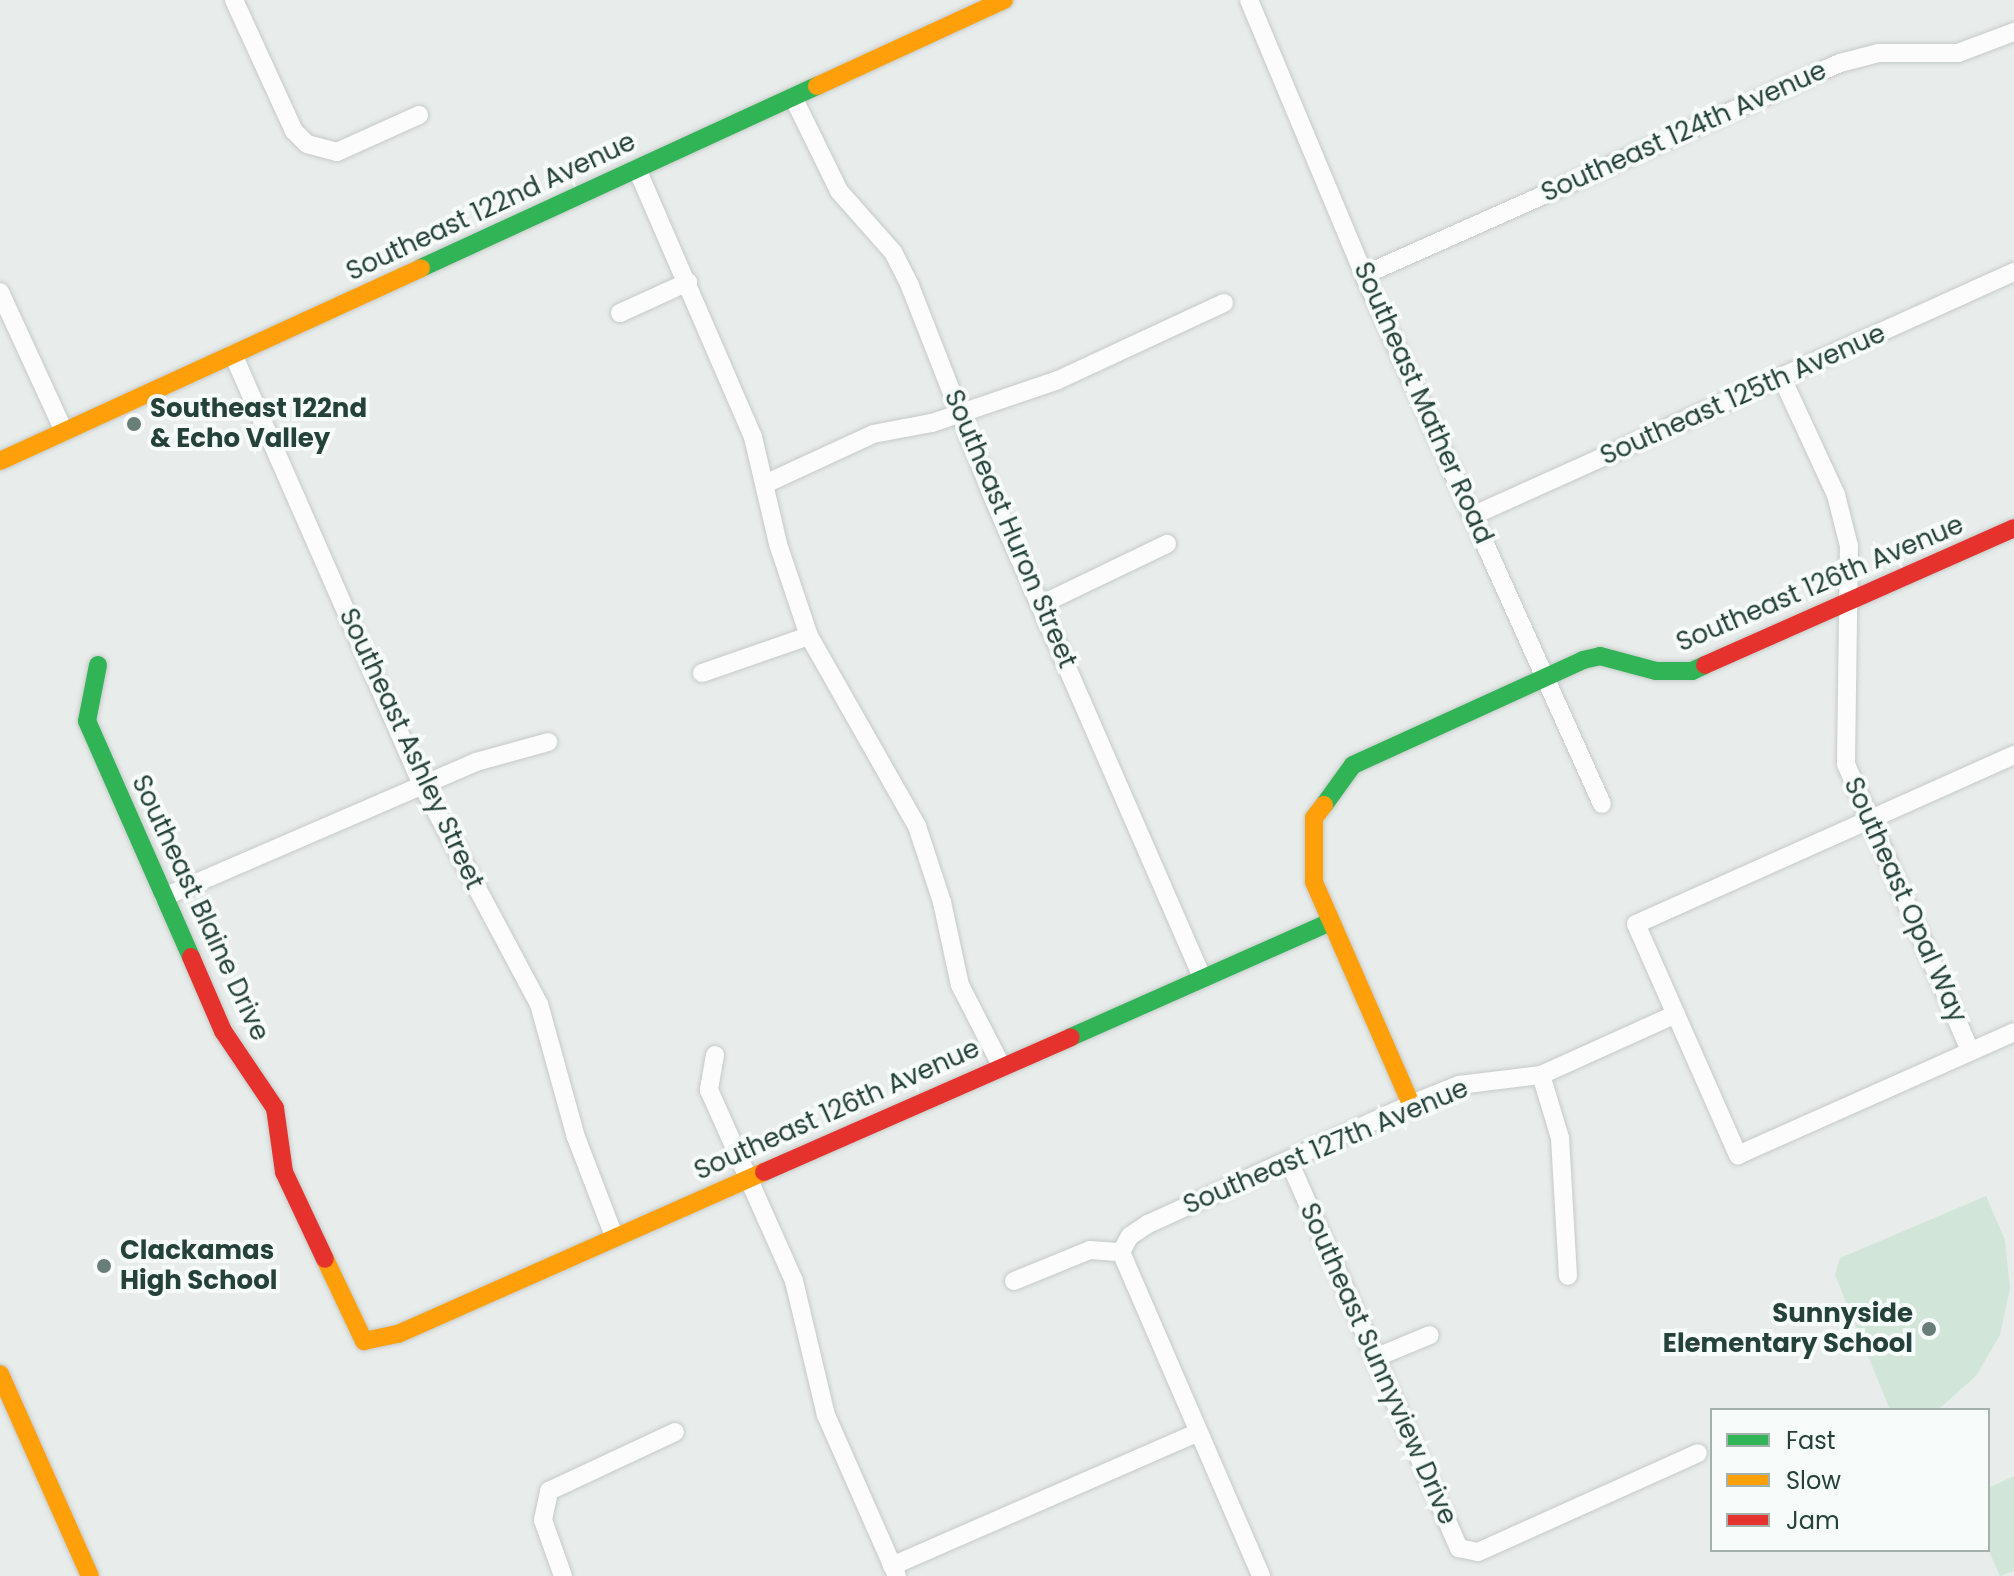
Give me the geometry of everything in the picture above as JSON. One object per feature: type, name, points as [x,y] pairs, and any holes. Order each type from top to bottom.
[{"type":"street","points":[[234,0],[294,131],[307,144],[337,152],[419,115]]},
{"type":"street","name":"Southeast 122nd Avenue","points":[[0,461],[1004,0]]},
{"type":"street","name":"Southeast Mather Road","points":[[1249,0],[1364,275],[1602,804]]},
{"type":"street","name":"Southeast 124th Avenue","points":[[1364,275],[1840,63],[1879,53],[1958,53],[2014,32]]},
{"type":"street","name":"Southeast Huron Street","points":[[793,97],[839,191],[893,252],[1040,605],[1202,977]]},
{"type":"street","points":[[637,169],[734,385],[809,636],[917,826],[932,865],[960,985],[1001,1065]]},
{"type":"street","name":"Southeast 125th Avenue","points":[[1472,516],[2014,272]]},
{"type":"street","points":[[620,313],[688,282]]},
{"type":"street","points":[[0,292],[64,431]]},
{"type":"street","points":[[765,484],[873,434],[961,413],[1058,380],[1224,303]]},
{"type":"street","name":"Southeast Ashley Street","points":[[233,354],[422,785],[459,862],[539,1004],[576,1137],[614,1236]]},
{"type":"street","name":"Southeast Opal Way","points":[[1782,378],[1836,495],[1849,546],[1843,738],[1849,774],[1970,1051]]},
{"type":"street","name":"Southeast 126th Avenue","points":[[1411,1104],[1314,882],[1310,853],[1314,818],[1339,778],[1368,754],[1546,674],[1600,656],[1666,673],[1692,671],[2014,528]]},
{"type":"street","points":[[1040,605],[1167,544]]},
{"type":"street","points":[[702,673],[809,636]]},
{"type":"street","name":"Southeast Blaine Drive","points":[[98,665],[87,721],[223,1031],[275,1108],[284,1172],[364,1341]]},
{"type":"street","points":[[164,897],[476,762],[548,742]]},
{"type":"street","points":[[2014,755],[1636,924],[1738,1155],[2014,1032]]},
{"type":"street","name":"Southeast 126th Avenue","points":[[364,1341],[398,1334],[614,1236],[750,1182],[1001,1065],[1331,922]]},
{"type":"street","name":"Southeast 127th Avenue","points":[[1121,1252],[1130,1236],[1148,1224],[1411,1104],[1459,1085],[1541,1075],[1676,1014]]},
{"type":"street","points":[[715,1055],[709,1090],[802,1302],[836,1442],[894,1571],[1198,1432]]},
{"type":"street","points":[[1541,1075],[1560,1138],[1568,1276]]},
{"type":"street","name":"Southeast Sunnyview Drive","points":[[1289,1161],[1459,1548],[1478,1552],[1698,1453]]},
{"type":"street","points":[[1014,1281],[1090,1250],[1121,1252],[1261,1576]]},
{"type":"street","points":[[1377,1357],[1430,1335]]},
{"type":"street","points":[[0,1374],[90,1576]]},
{"type":"street","points":[[563,1576],[550,1547],[543,1520],[549,1491],[675,1432]]},
{"type":"green space","points":[[1986,1196],[2005,1240],[2010,1288],[2000,1335],[1976,1376],[1940,1408],[1889,1408],[1835,1275],[1840,1258]]},
{"type":"green space","points":[[2014,1476],[2014,1571],[2000,1576],[1989,1552],[1990,1487]]},
{"type":"traffic: fast","points":[[421,268],[817,86]]},
{"type":"traffic: fast","points":[[1324,805],[1353,765],[1583,660],[1600,656],[1656,671],[1692,671],[1705,665]]},
{"type":"traffic: fast","points":[[98,665],[87,721],[191,957]]},
{"type":"traffic: fast","points":[[1071,1037],[1331,922]]},
{"type":"traffic: slow","points":[[817,86],[1004,0]]},
{"type":"traffic: slow","points":[[0,461],[421,268]]},
{"type":"traffic: slow","points":[[1324,805],[1314,818],[1314,882],[1411,1104]]},
{"type":"traffic: slow","points":[[325,1259],[364,1341],[398,1334],[764,1172]]},
{"type":"traffic: slow","points":[[0,1374],[90,1576]]},
{"type":"traffic: jam","points":[[1705,665],[2014,528]]},
{"type":"traffic: jam","points":[[191,957],[223,1031],[275,1108],[284,1172],[325,1259]]},
{"type":"traffic: jam","points":[[764,1172],[1071,1037]]},
{"type":"place","name":"Southeast 122nd & Echo Valley","points":[[134,424]]},
{"type":"place","name":"Clackamas High School","points":[[104,1266]]},
{"type":"place","name":"Sunnyside Elementary School","points":[[1929,1329]]}]
